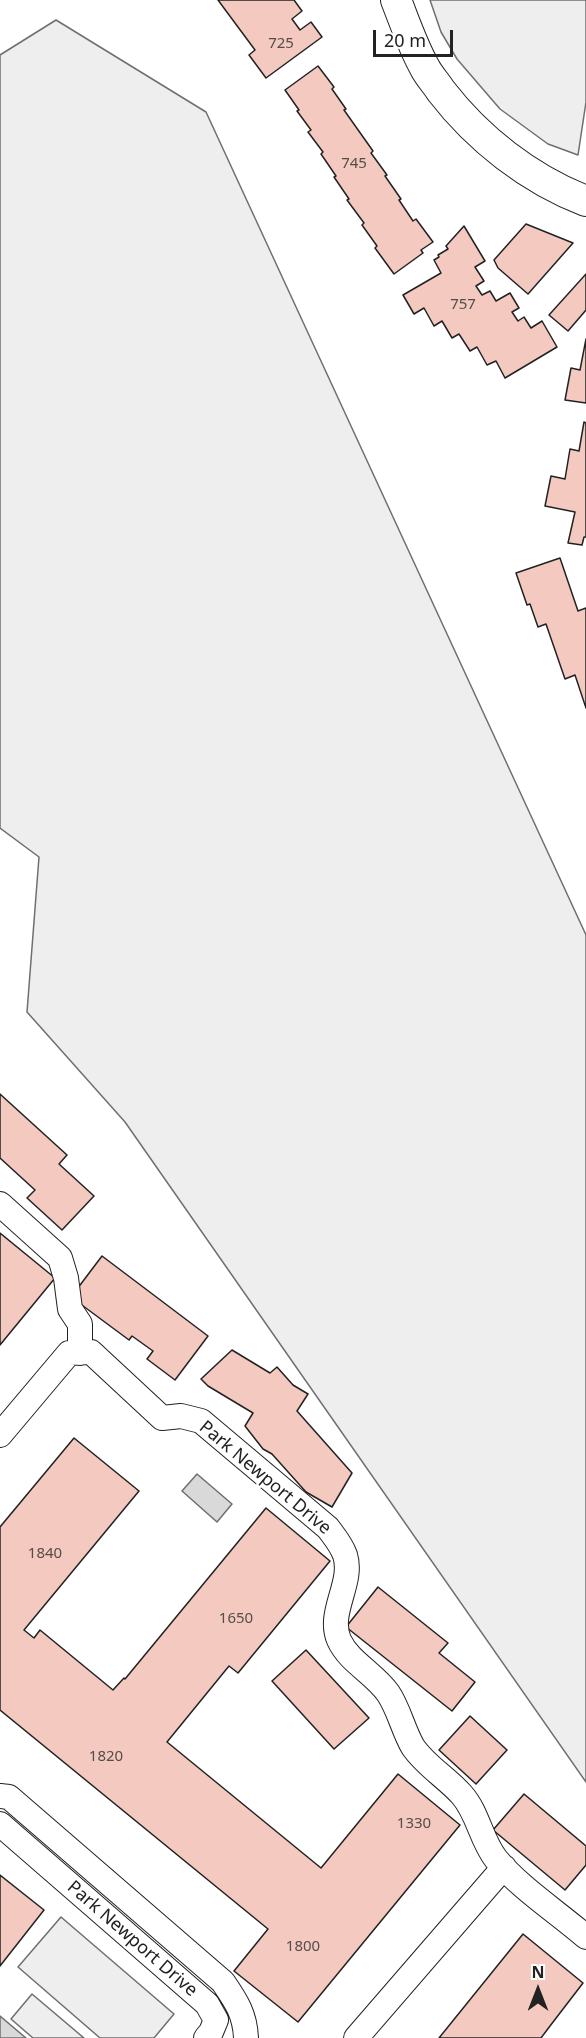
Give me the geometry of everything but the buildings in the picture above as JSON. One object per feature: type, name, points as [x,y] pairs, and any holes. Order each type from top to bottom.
[{"type":"street","points":[[396,0],[426,70],[455,109],[487,141],[524,169],[565,193],[586,201]]},
{"type":"street","points":[[0,1204],[60,1258],[66,1278],[70,1309],[80,1324],[80,1353],[69,1353],[0,1434]]},
{"type":"street","name":"Park Newport Drive","points":[[80,1353],[91,1352],[162,1418],[181,1416],[201,1421],[328,1528],[339,1542],[345,1556],[347,1570],[336,1620],[338,1637],[345,1651],[382,1684],[415,1749],[462,1794],[471,1807],[483,1838],[495,1858],[586,1936]]},
{"type":"street","name":"Park Newport Drive","points":[[0,1796],[9,1797],[212,1971],[223,1982],[237,2003],[246,2029]]},
{"type":"street","name":"Park Newport Drive","points":[[0,1824],[207,2004],[211,2029]]},
{"type":"street","points":[[356,2038],[504,1867]]},
{"type":"street","points":[[211,2029],[246,2029]]},
{"type":"shaded area","points":[[430,0],[586,0],[586,102],[578,155],[548,144],[500,109],[457,59],[441,32]]},
{"type":"shaded area","points":[[56,20],[206,112],[586,935],[586,1782],[125,1122],[27,1012],[39,857],[0,828],[0,55]]},
{"type":"shaded area","points":[[197,1474],[232,1504],[217,1522],[182,1491]]},
{"type":"shaded area","points":[[61,1917],[174,2014],[154,2038],[100,2038],[18,1967]]},
{"type":"shaded area","points":[[32,1994],[84,2038],[33,2038],[11,2019]]},
{"type":"shaded area","points":[[0,2016],[26,2038],[0,2038]]}]
